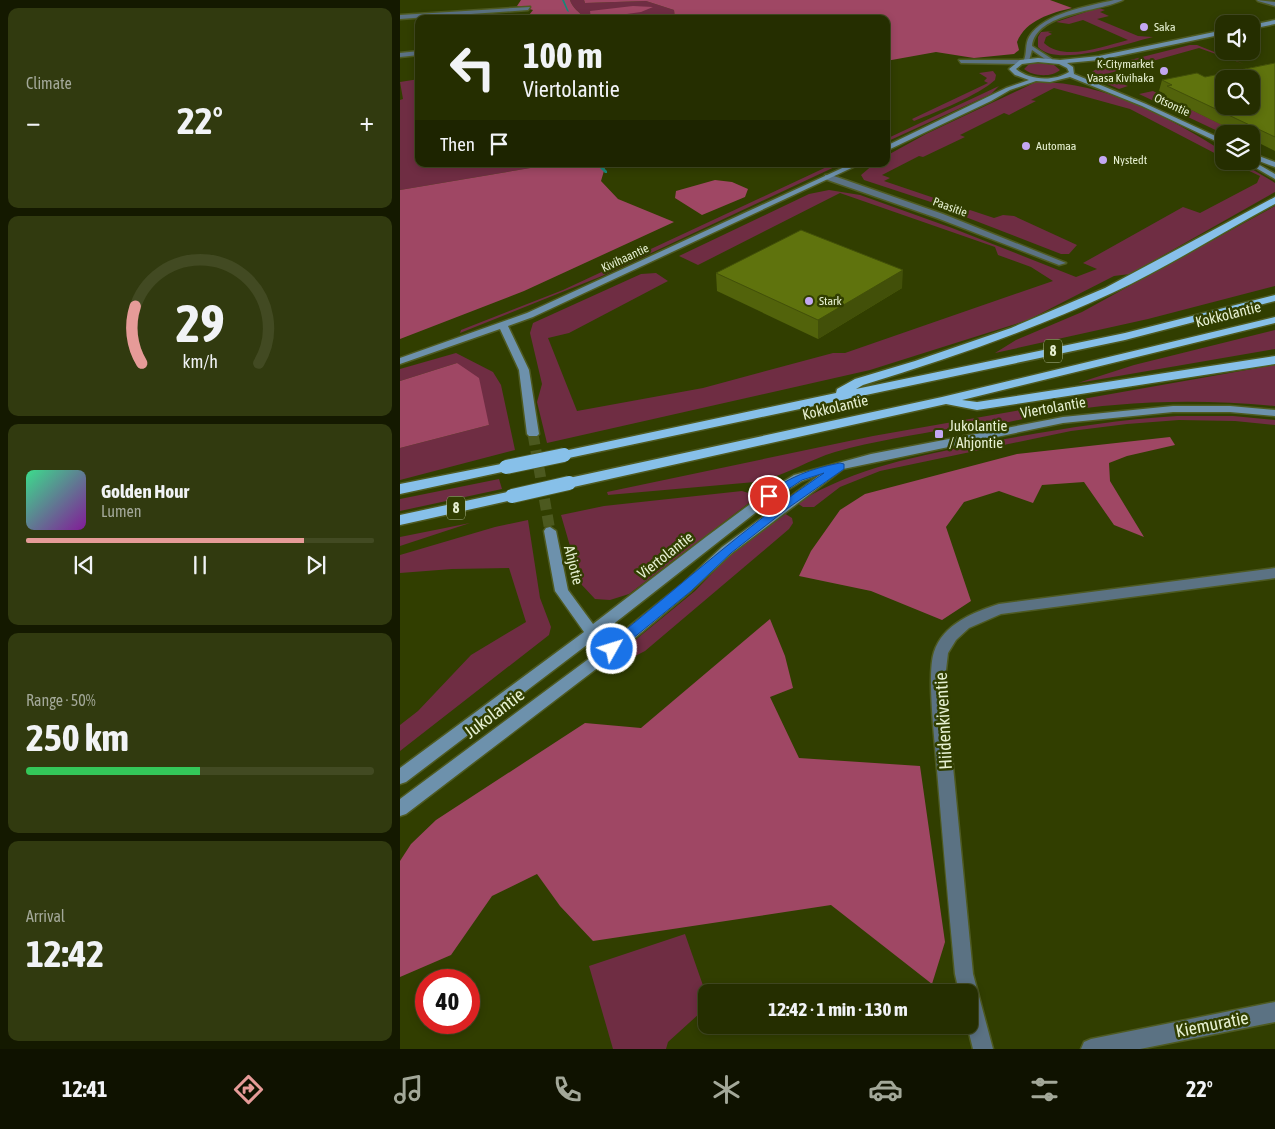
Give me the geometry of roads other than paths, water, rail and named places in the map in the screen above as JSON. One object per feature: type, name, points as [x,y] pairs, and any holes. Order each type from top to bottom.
[{"type":"highway","points":[[830,399],[859,382],[919,364],[1015,330],[1109,290],[1275,200]]},
{"type":"highway","name":"Kokkolantie","points":[[400,489],[1125,336],[1275,298]]},
{"type":"highway","name":"Kokkolantie","points":[[400,520],[942,401],[1275,320]]},
{"type":"highway","points":[[942,401],[977,406],[1275,360]]},
{"type":"main road","points":[[1260,25],[1275,22]]},
{"type":"main road","points":[[1008,88],[1015,64],[1023,61],[1050,60],[1060,62],[1099,58],[1215,34]]},
{"type":"main road","points":[[890,147],[989,100],[1008,88],[1037,79],[1050,79],[1071,72],[1099,58]]},
{"type":"main road","name":"Otsontie","points":[[1060,62],[1071,72],[1109,92],[1152,109],[1215,139]]},
{"type":"main road","points":[[1014,71],[1037,79]]},
{"type":"main road","name":"Otsontie","points":[[1050,79],[1109,92]]},
{"type":"main road","points":[[1260,159],[1275,165]]},
{"type":"main road","name":"Kivihaantie","points":[[400,361],[503,326],[600,284],[704,233],[850,167]]},
{"type":"main road","points":[[1260,168],[1275,176]]},
{"type":"main road","points":[[503,326],[524,370],[533,434]]},
{"type":"main road","name":"Viertolantie","points":[[592,634],[769,496],[798,478],[818,471],[872,458],[1063,420],[1119,412],[1174,408],[1230,409],[1275,414]]},
{"type":"main road","name":"Viertolantie","points":[[612,649],[686,588],[727,550],[784,506],[840,467]]},
{"type":"main road","name":"Ahjotie","points":[[550,531],[562,591],[592,634],[612,649]]},
{"type":"main road","name":"Jukolantie","points":[[400,777],[592,634]]},
{"type":"main road","name":"Jukolantie","points":[[400,808],[612,649]]},
{"type":"street","points":[[1050,60],[1031,47],[1029,42],[1045,24],[1062,16],[1120,0]]},
{"type":"street","points":[[1260,0],[1275,4]]},
{"type":"street","points":[[428,15],[528,8]]},
{"type":"street","points":[[400,17],[415,16]]},
{"type":"street","points":[[961,61],[1023,61],[1031,47]]},
{"type":"street","points":[[400,55],[415,53]]},
{"type":"street","points":[[978,62],[1014,71]]},
{"type":"street","name":"Paasitie","points":[[828,177],[940,216],[1062,263]]},
{"type":"street","name":"Hiidenkiventie","points":[[983,1049],[964,974],[941,725],[939,670],[941,652],[951,636],[964,624],[999,609],[1275,572]]},
{"type":"street","name":"Kiemuratie","points":[[1091,1049],[1275,1012]]},
{"type":"waterway","points":[[563,0],[568,11]]},
{"type":"waterway","points":[[601,167],[606,172]]},
{"type":"tunnel","points":[[533,434],[550,531]]},
{"type":"place","name":"Saka","points":[[1144,27]]},
{"type":"place","name":"K-Citymarket Vaasa Kivihaka","points":[[1164,71]]},
{"type":"place","name":"Automaa","points":[[1026,146]]},
{"type":"place","name":"Nystedt","points":[[1103,160]]},
{"type":"place","name":"Stark","points":[[809,301]]},
{"type":"place","name":"Jukolantie / Ahjontie","points":[[939,434]]}]
